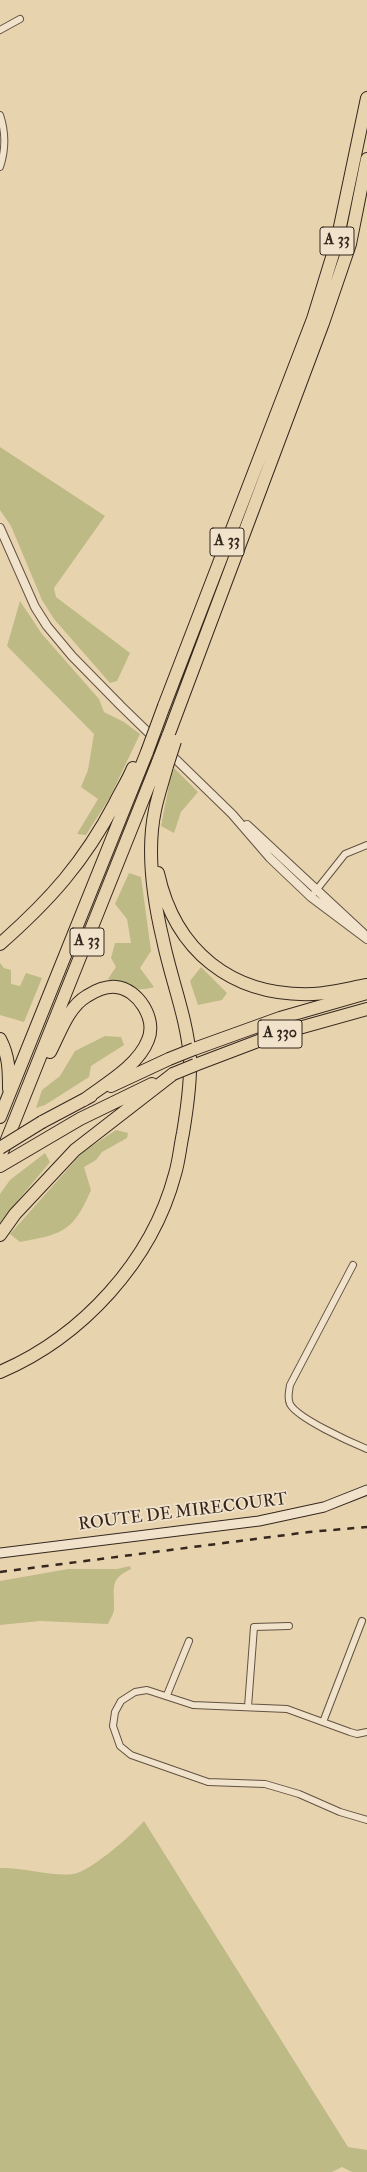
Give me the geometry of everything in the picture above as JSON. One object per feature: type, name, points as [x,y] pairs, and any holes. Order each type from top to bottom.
[{"type":"highway","name":"A 33","points":[[0,1117],[144,749],[164,706],[313,319],[337,241],[367,98]]},
{"type":"highway","name":"A 33","points":[[0,1157],[172,739],[187,691],[323,323],[350,244],[367,159]]},
{"type":"highway","points":[[0,944],[37,911],[72,870],[97,837],[144,749]]},
{"type":"highway","points":[[0,1372],[59,1339],[104,1300],[139,1255],[158,1218],[175,1175],[187,1111],[190,1058],[183,1018],[161,932],[152,882],[151,842],[162,764]]},
{"type":"highway","points":[[151,842],[165,899],[180,932],[197,950],[220,970],[241,982],[274,992],[315,994],[367,984]]},
{"type":"highway","points":[[14,1122],[72,1009],[86,996],[102,989],[116,987],[131,993],[143,1004],[150,1019],[149,1039],[142,1051],[127,1067],[84,1100]]},
{"type":"highway","name":"A 330","points":[[0,1148],[42,1122],[169,1059],[287,1016],[367,994]]},
{"type":"highway","name":"A 330","points":[[0,1166],[31,1146],[102,1107],[173,1074],[274,1035],[367,1009]]},
{"type":"highway","points":[[0,1040],[5,1049],[8,1062],[8,1096]]},
{"type":"highway","points":[[0,1235],[16,1214],[74,1150],[173,1074]]},
{"type":"main road","name":"ROUTE DE MIRECOURT","points":[[0,1553],[259,1521],[324,1507],[367,1490]]},
{"type":"street","points":[[0,30],[20,19]]},
{"type":"street","points":[[0,115],[3,125],[5,150],[0,167]]},
{"type":"street","points":[[0,528],[27,593],[47,626],[100,685],[232,814],[270,858],[311,897],[367,938]]},
{"type":"street","points":[[232,814],[264,840],[367,938]]},
{"type":"street","points":[[311,897],[344,854],[367,845]]},
{"type":"street","points":[[353,1265],[290,1386],[288,1398],[294,1411],[367,1450]]},
{"type":"street","points":[[323,1722],[362,1621]]},
{"type":"street","points":[[248,1707],[254,1626],[289,1626]]},
{"type":"street","points":[[167,1695],[189,1640]]},
{"type":"street","points":[[367,1732],[357,1734],[287,1709],[193,1705],[154,1690],[140,1690],[128,1695],[121,1701],[115,1712],[113,1726],[117,1741],[124,1751],[131,1755],[208,1782],[265,1784],[299,1794],[340,1812],[367,1820]]},
{"type":"shaded area","points":[[0,447],[105,516],[54,588],[56,597],[130,653],[117,681],[110,683],[54,619],[42,600],[11,526],[0,510]]},
{"type":"shaded area","points":[[20,601],[42,634],[99,699],[104,712],[124,722],[140,734],[110,797],[86,835],[77,834],[98,799],[81,787],[88,770],[94,734],[7,646]]},
{"type":"shaded area","points":[[174,768],[198,792],[181,812],[174,833],[161,826],[170,780]]},
{"type":"shaded area","points":[[129,873],[141,877],[151,951],[140,968],[154,987],[142,989],[120,985],[108,979],[116,967],[111,958],[115,943],[131,943],[127,919],[115,904]]},
{"type":"shaded area","points":[[0,963],[4,968],[11,970],[11,984],[20,986],[26,973],[42,978],[24,1022],[0,1015]]},
{"type":"shaded area","points":[[201,967],[227,993],[222,1000],[198,1005],[190,981]]},
{"type":"shaded area","points":[[105,1036],[121,1037],[124,1045],[91,1066],[89,1077],[45,1105],[36,1108],[42,1090],[60,1076],[75,1051]]},
{"type":"shaded area","points":[[116,1130],[128,1133],[127,1138],[102,1152],[96,1160],[84,1167],[91,1190],[85,1204],[72,1223],[57,1233],[20,1242],[10,1234],[83,1152]]},
{"type":"shaded area","points":[[45,1153],[50,1162],[0,1222],[0,1194],[10,1180]]},
{"type":"shaded area","points":[[130,1566],[131,1569],[119,1577],[114,1586],[114,1611],[108,1624],[40,1621],[0,1625],[0,1581],[68,1569],[117,1569]]},
{"type":"shaded area","points":[[144,1821],[348,2147],[367,2150],[367,2172],[352,2172],[342,2167],[332,2172],[0,2172],[0,1868],[65,1875],[80,1872],[90,1867],[111,1852]]},
{"type":"railway","points":[[0,1572],[309,1532],[367,1527]]}]
